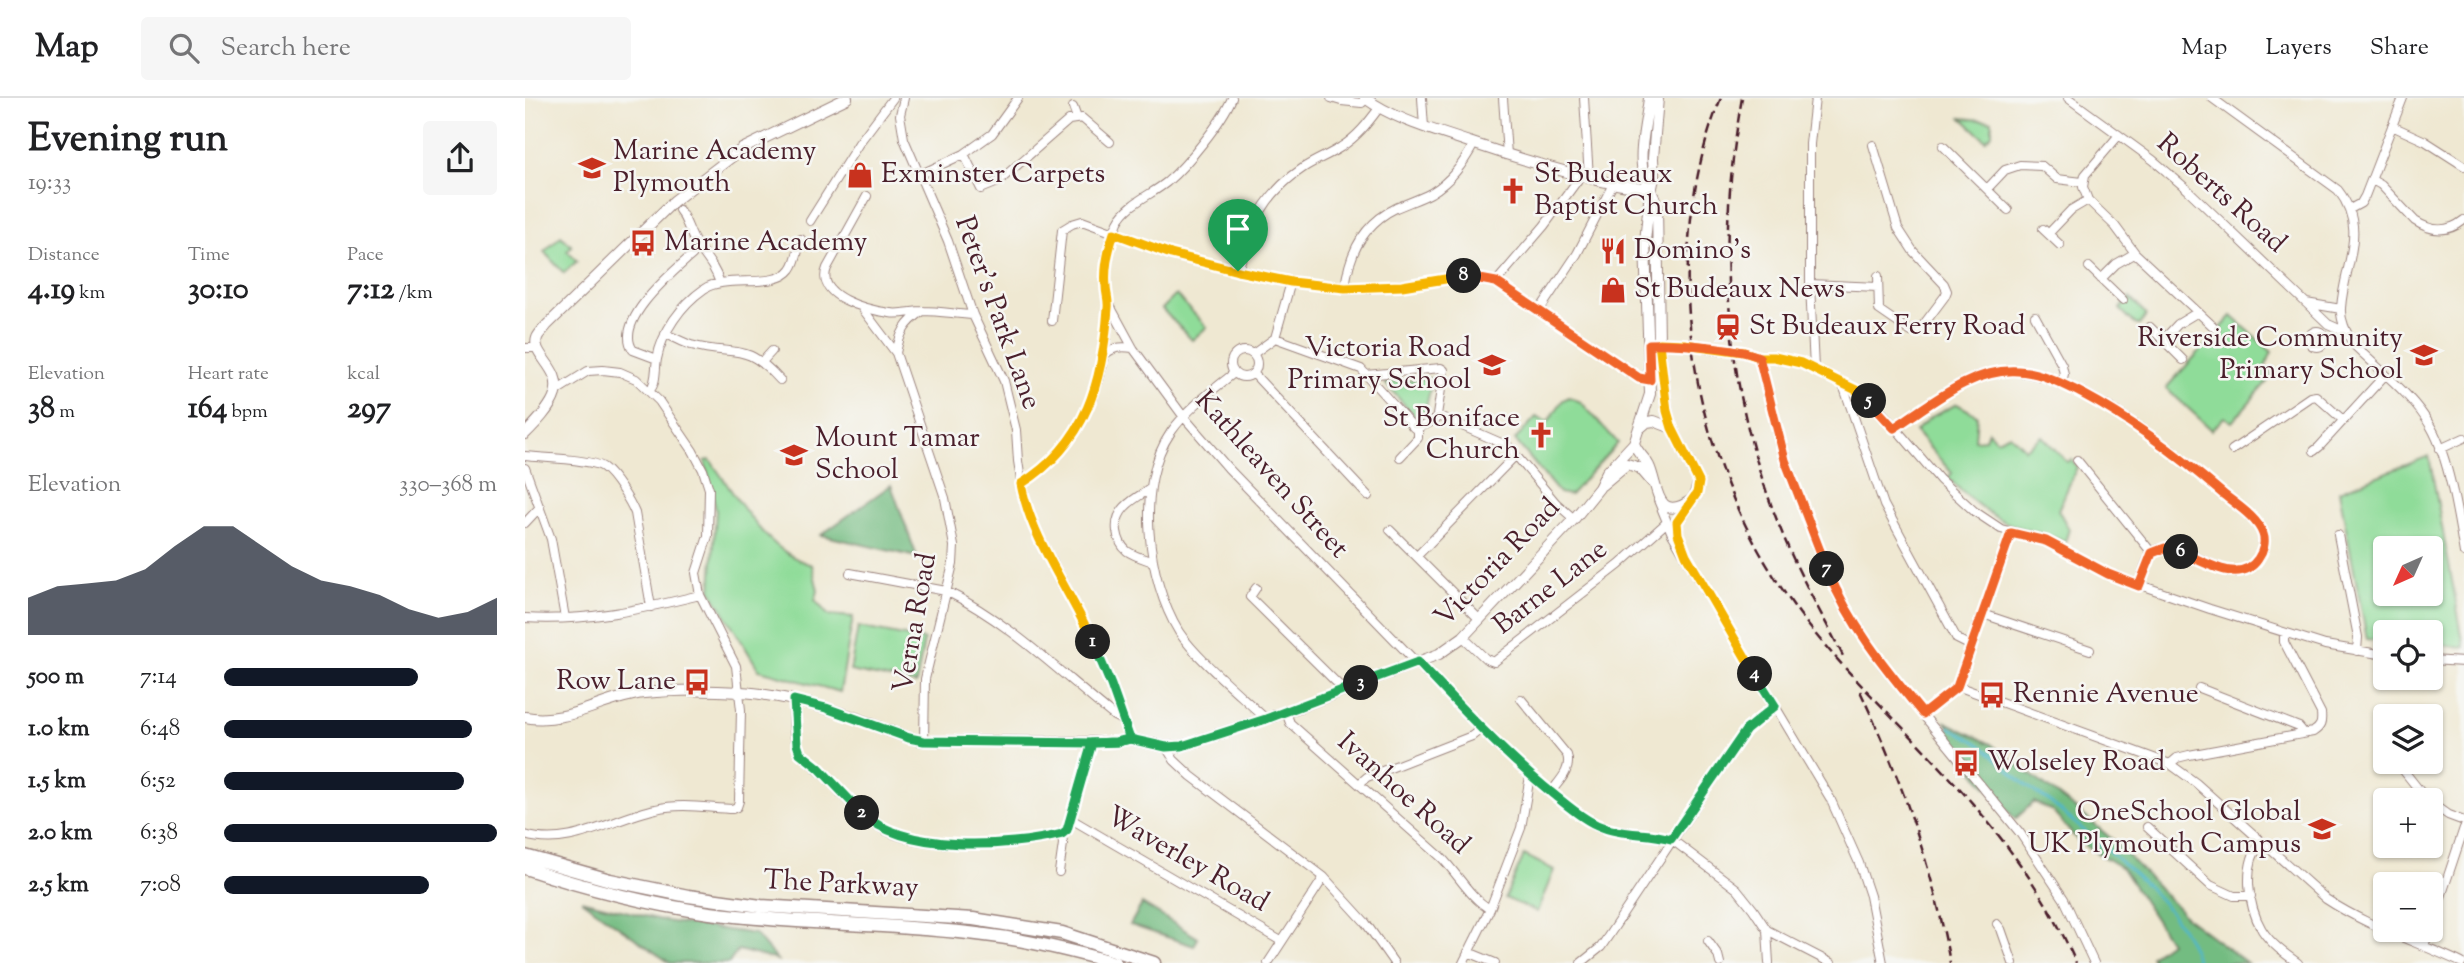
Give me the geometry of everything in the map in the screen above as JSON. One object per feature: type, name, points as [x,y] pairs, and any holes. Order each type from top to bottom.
[{"type":"highway","name":"The Parkway","points":[[525,853],[549,863],[610,880],[712,900],[761,906],[973,919],[1062,933],[1154,963]]},
{"type":"highway","name":"The Parkway","points":[[525,868],[605,892],[708,912],[766,919],[987,935],[1067,950],[1115,963]]},
{"type":"street","points":[[525,435],[553,400],[556,391],[553,372],[537,348],[537,338],[547,325],[659,215],[697,182],[743,149],[847,98]]},
{"type":"street","points":[[810,221],[859,143],[893,98]]},
{"type":"street","name":"Peter's Park Lane","points":[[904,98],[900,115],[901,128],[948,242],[973,315],[1004,381],[1016,430],[1024,500],[1035,529],[1083,620],[1111,685],[1130,739]]},
{"type":"street","points":[[919,175],[964,154],[992,134],[1018,98]]},
{"type":"street","points":[[1021,484],[1051,463],[1065,447],[1092,401],[1103,356],[1109,304],[1106,267],[1120,218],[1130,207],[1170,179],[1214,129],[1232,98]]},
{"type":"street","points":[[1331,98],[1341,102],[1362,103],[1366,99],[1379,108],[1424,127],[1507,155],[1613,184],[1651,188]]},
{"type":"street","points":[[1422,98],[1424,127]]},
{"type":"street","points":[[1503,98],[1507,155]]},
{"type":"street","points":[[1496,282],[1585,177],[1584,98]]},
{"type":"street","points":[[1638,430],[1649,400],[1654,343],[1657,205],[1643,174],[1642,161],[1649,98]]},
{"type":"street","points":[[1651,188],[1654,178],[1658,98]]},
{"type":"street","points":[[1814,369],[1810,284],[1810,144],[1815,98]]},
{"type":"street","name":"Roberts Road","points":[[2068,98],[2188,190],[2314,312],[2335,329],[2346,332]]},
{"type":"street","points":[[2212,98],[2338,190],[2350,209],[2353,218],[2353,245],[2341,309],[2346,332],[2353,344],[2416,406],[2432,428],[2456,507],[2464,553]]},
{"type":"street","points":[[2350,209],[2361,203],[2372,180],[2403,98]]},
{"type":"street","points":[[1073,107],[1077,118]]},
{"type":"street","points":[[1238,271],[1248,235],[1260,212],[1274,195],[1304,167],[1342,147],[1357,135],[1379,108]]},
{"type":"street","points":[[964,154],[981,189],[998,182],[1069,120],[1077,118],[1089,123],[1110,142]]},
{"type":"street","points":[[2392,126],[2425,141],[2464,166]]},
{"type":"street","points":[[2119,135],[2085,175],[2082,182],[2084,194],[2122,233],[2135,253],[2216,330]]},
{"type":"street","points":[[1345,288],[1352,254],[1366,232],[1382,216],[1442,185],[1464,162],[1474,144]]},
{"type":"street","points":[[1873,145],[1898,228],[1913,251],[1944,284],[1947,291],[1921,328],[1914,332],[1905,329],[1879,310],[1878,276]]},
{"type":"street","points":[[1943,146],[2008,210]]},
{"type":"street","points":[[1987,189],[2005,170],[2020,164],[2042,166],[2057,179],[2082,182]]},
{"type":"street","points":[[2372,180],[2381,184],[2422,226],[2446,230],[2456,227],[2464,220]]},
{"type":"street","points":[[1539,311],[1577,254],[1613,184]]},
{"type":"street","points":[[867,195],[829,262],[824,280],[832,290],[862,307],[892,314],[923,311],[973,315]]},
{"type":"street","points":[[2060,245],[2046,231],[2088,200]]},
{"type":"street","points":[[679,210],[696,244],[711,262],[720,283]]},
{"type":"street","points":[[1052,321],[1062,230],[1072,223],[1082,221],[1171,254],[1291,282],[1345,288],[1402,286],[1458,276],[1496,282],[1639,378],[1650,380]]},
{"type":"street","points":[[650,390],[654,386],[657,359],[665,334],[673,320],[693,298],[706,288],[720,283],[773,279],[784,275],[795,262],[801,239]]},
{"type":"street","points":[[2101,279],[2116,264],[2135,253]]},
{"type":"street","points":[[657,359],[633,350],[627,337],[630,326],[650,296],[693,254]]},
{"type":"street","points":[[2089,267],[2123,300]]},
{"type":"street","points":[[1253,354],[1275,338],[1291,282]]},
{"type":"street","points":[[1810,284],[1878,287]]},
{"type":"street","points":[[2306,303],[2341,309]]},
{"type":"street","name":"Kathleaven Street","points":[[1109,304],[1133,348],[1184,416],[1228,468],[1530,776],[1596,825],[1614,831],[1671,839]]},
{"type":"street","name":"Verna Road","points":[[862,307],[896,353],[945,498],[954,546],[953,564],[925,679],[924,741]]},
{"type":"street","points":[[896,353],[900,332],[909,320],[923,311]]},
{"type":"street","points":[[2163,340],[2178,324],[2198,312]]},
{"type":"street","points":[[2314,312],[2317,331]]},
{"type":"street","points":[[2035,316],[2044,322],[2062,365],[2062,383]]},
{"type":"street","points":[[2150,327],[2183,360]]},
{"type":"street","points":[[665,334],[688,344],[739,351],[762,362],[780,380]]},
{"type":"street","points":[[1275,338],[1361,369],[1366,375],[1414,428],[1435,420],[1444,374],[1441,368],[1366,375]]},
{"type":"street","points":[[1654,343],[1684,344],[1801,363],[1856,390],[1940,480],[1989,522],[2011,533],[2046,541],[2108,574],[2139,586],[2284,634],[2326,645],[2373,653]]},
{"type":"street","points":[[1654,343],[1672,428],[1699,482],[1697,493],[1677,522],[1678,534],[1686,555]]},
{"type":"street","points":[[1103,356],[1111,349],[1122,346],[1133,348]]},
{"type":"street","points":[[525,348],[537,348]]},
{"type":"street","points":[[1245,350],[1253,354],[1257,362],[1253,373],[1241,377],[1234,373],[1230,364],[1236,352],[1245,350]]},
{"type":"street","points":[[762,362],[772,351]]},
{"type":"street","points":[[1755,355],[1785,460],[1838,596],[1883,666],[2019,833],[2064,899],[2094,963]]},
{"type":"street","points":[[525,835],[554,839],[580,834],[657,808],[737,807],[741,692],[736,666],[700,595],[696,573],[708,536],[709,489],[703,470],[693,451],[650,390],[636,379],[620,372],[588,371],[556,391]]},
{"type":"street","points":[[1894,428],[1974,378],[1992,373],[2021,371],[2062,383],[2109,409],[2176,453],[2257,524],[2264,541],[2263,549],[2255,563],[2242,571],[2226,570],[2173,549],[2159,549],[2152,553],[2139,586]]},
{"type":"street","points":[[1234,373],[1184,416],[1163,446],[1150,489],[1153,562],[1169,611],[1180,633],[1266,719]]},
{"type":"street","points":[[1253,373],[1368,496]]},
{"type":"street","points":[[2314,451],[2385,375]]},
{"type":"street","points":[[1842,382],[1881,498],[1957,639],[1971,646]]},
{"type":"street","points":[[2232,450],[2310,397],[2321,399],[2343,420]]},
{"type":"street","points":[[1437,415],[1508,446],[1556,503],[1574,519]]},
{"type":"street","points":[[1638,430],[1647,422],[1654,421],[1672,428]]},
{"type":"street","points":[[1400,457],[1418,438],[1418,428]]},
{"type":"street","name":"Victoria Road","points":[[1599,488],[1607,472],[1634,443],[1638,430]]},
{"type":"street","points":[[2440,449],[2464,438]]},
{"type":"street","points":[[1634,443],[1637,452],[1650,467],[1667,523],[1830,798],[1870,896],[1883,963]]},
{"type":"street","points":[[525,456],[592,463],[607,470],[631,503],[635,513],[651,607]]},
{"type":"street","points":[[1417,556],[1515,456]]},
{"type":"street","points":[[2077,460],[2152,553]]},
{"type":"street","name":"Victoria Road","points":[[525,717],[539,720],[561,718],[643,693],[741,692],[826,708],[924,741],[1092,743],[1130,739],[1166,747],[1182,746],[1286,712],[1439,654],[1463,637],[1480,620],[1574,519],[1599,488],[1627,464],[1640,468],[1654,484]]},
{"type":"street","points":[[525,468],[551,538],[565,618]]},
{"type":"street","points":[[1150,489],[1126,505],[1117,524],[1122,545],[1129,553],[1153,562]]},
{"type":"street","points":[[1657,497],[1668,506],[1693,499]]},
{"type":"street","points":[[525,523],[540,507]]},
{"type":"street","name":"Barne Lane","points":[[1463,637],[1486,659],[1495,662],[1667,523]]},
{"type":"street","points":[[1390,530],[1480,620]]},
{"type":"street","points":[[1923,714],[1957,687],[2011,533]]},
{"type":"street","points":[[2338,535],[2358,637],[2357,651]]},
{"type":"street","points":[[850,573],[946,591],[1006,627],[1122,720]]},
{"type":"street","points":[[1257,588],[1250,597],[1344,690]]},
{"type":"street","points":[[525,618],[565,618],[651,607],[700,595]]},
{"type":"street","points":[[1983,614],[2090,650]]},
{"type":"street","points":[[2170,764],[2177,758],[2189,755],[2313,733],[2319,728],[2322,722],[2321,713],[2284,642],[2284,634]]},
{"type":"street","points":[[2443,661],[2464,662]]},
{"type":"street","points":[[1957,687],[2170,764],[2196,783],[2326,900],[2374,927],[2462,963]]},
{"type":"street","points":[[2199,688],[2299,727],[2304,733]]},
{"type":"street","points":[[794,700],[800,753],[819,768],[865,817],[905,837],[948,844],[1009,841],[1062,834],[1067,830],[1092,743]]},
{"type":"street","points":[[1522,704],[1567,755],[1570,763],[1551,792]]},
{"type":"street","points":[[1581,963],[1601,947],[1746,730],[1775,706]]},
{"type":"street","name":"Ivanhoe Road","points":[[1286,712],[1290,723],[1455,870],[1479,904],[1490,909]]},
{"type":"street","points":[[1359,784],[1367,777],[1472,736],[1481,729]]},
{"type":"street","points":[[1166,747],[1174,760],[1191,776],[1324,877],[1365,922],[1394,963]]},
{"type":"street","points":[[2406,774],[2418,788]]},
{"type":"street","points":[[1462,963],[1490,909],[1521,828],[1530,776]]},
{"type":"street","points":[[2443,812],[2464,821]]},
{"type":"street","name":"Waverley Road","points":[[1070,819],[1281,941]]},
{"type":"street","points":[[2147,827],[2210,885],[2234,896],[2251,896]]},
{"type":"street","points":[[2443,890],[2464,828]]},
{"type":"street","points":[[1059,872],[1062,834]]},
{"type":"street","points":[[1671,839],[1737,890],[1767,930],[1831,963]]},
{"type":"street","points":[[2261,842],[2255,850],[2250,866],[2251,896],[2262,930],[2285,954],[2298,963]]},
{"type":"street","points":[[1268,963],[1324,877]]},
{"type":"street","points":[[1997,924],[2013,963]]},
{"type":"street","points":[[1767,930],[1769,963]]},
{"type":"street","points":[[1708,941],[1720,963]]},
{"type":"street","points":[[2424,946],[2425,942]]},
{"type":"street","points":[[1468,952],[1495,963]]},
{"type":"green space","points":[[1962,118],[1992,121],[1992,134],[1986,140]]},
{"type":"green space","points":[[561,236],[572,246],[567,251],[577,261],[564,273],[544,252]]},
{"type":"green space","points":[[1176,295],[1207,327],[1192,340],[1162,309]]},
{"type":"green space","points":[[2130,298],[2147,315],[2139,325],[2120,309]]},
{"type":"green space","points":[[2232,316],[2272,352],[2265,367],[2273,375],[2232,422],[2224,417],[2212,430],[2166,388]]},
{"type":"green space","points":[[1433,378],[1425,411],[1415,417],[1385,383]]},
{"type":"green space","points":[[1569,397],[1581,402],[1618,443],[1570,495],[1559,493],[1515,440],[1536,417],[1548,422],[1563,400]]},
{"type":"green space","points":[[1957,404],[1977,415],[1975,440],[1985,439],[1988,431],[1997,440],[2010,434],[2025,449],[2042,436],[2067,462],[2072,460],[2077,467],[2058,510],[2069,529],[2065,542],[2012,525],[1994,516],[1948,478],[1952,473],[1915,431],[1931,417]]},
{"type":"green space","points":[[2429,456],[2464,647],[2443,645],[2443,620],[2373,620],[2373,640],[2367,639],[2339,491]]},
{"type":"green space","points":[[710,460],[766,535],[779,548],[812,565],[818,591],[815,600],[828,615],[853,617],[840,692],[759,670],[711,591],[716,510],[705,461]]},
{"type":"green space","points":[[891,485],[917,557],[821,535]]},
{"type":"green space","points":[[858,627],[924,640],[916,684],[850,671]]},
{"type":"green space","points":[[1946,722],[1991,744],[2082,814],[2114,841],[2187,918],[2247,963],[2154,963],[2151,956],[2170,942],[2122,868],[2079,842],[2052,811],[2034,802],[2015,819],[1944,737],[1949,727]]},
{"type":"green space","points":[[1524,855],[1554,870],[1537,912],[1505,898]]},
{"type":"green space","points":[[581,900],[665,921],[755,934],[777,960],[738,950],[729,963],[670,963]]},
{"type":"green space","points":[[1142,904],[1198,938],[1194,946],[1130,925]]},
{"type":"waterway","points":[[1949,727],[1983,747],[2135,874],[2174,918],[2188,940],[2197,963]]},
{"type":"railway","points":[[1721,98],[1702,155],[1691,215],[1688,307],[1696,374],[1704,412],[1727,484],[1760,553],[1802,617],[1839,661],[1979,811],[2043,899],[2076,963]]},
{"type":"railway","points":[[1742,98],[1733,156],[1728,270],[1738,382],[1750,437],[1788,547],[1843,656]]},
{"type":"railway","points":[[1860,691],[1914,824],[1935,893],[1950,963]]},
{"type":"place","name":"Marine Academy Plymouth","points":[[592,168]]},
{"type":"place","name":"Exminster Carpets","points":[[860,175]]},
{"type":"place","name":"St Budeaux Baptist Church","points":[[1513,191]]},
{"type":"place","name":"Marine Academy","points":[[643,243]]},
{"type":"place","name":"Domino's","points":[[1613,251]]},
{"type":"place","name":"St Budeaux News","points":[[1613,290]]},
{"type":"place","name":"St Budeaux Ferry Road","points":[[1728,327]]},
{"type":"place","name":"Riverside Community Primary School","points":[[2424,355]]},
{"type":"place","name":"Victoria Road Primary School","points":[[1492,365]]},
{"type":"place","name":"St Boniface Church","points":[[1541,435]]},
{"type":"place","name":"Mount Tamar School","points":[[794,455]]},
{"type":"place","name":"Row Lane","points":[[697,682]]},
{"type":"place","name":"Rennie Avenue","points":[[1992,695]]},
{"type":"place","name":"Wolseley Road","points":[[1966,763]]},
{"type":"place","name":"OneSchool Global UK Plymouth Campus","points":[[2322,829]]},
{"type":"route","points":[[1238,271],[1171,254],[1114,233],[1106,267],[1109,304],[1103,356],[1092,401],[1065,447],[1051,463],[1021,484],[1035,529],[1083,620],[1111,685],[1130,739],[1092,743],[924,741],[794,700],[794,719],[800,753],[819,768],[865,817],[905,837],[948,844],[1009,841],[1062,834],[1067,830],[1092,743],[1116,742],[1130,739],[1166,747],[1182,746],[1286,712],[1418,662],[1530,776],[1577,813],[1596,825],[1614,831],[1671,839],[1746,730],[1775,706],[1686,555],[1676,529],[1678,518],[1697,493],[1699,482],[1681,448],[1667,411],[1659,343],[1744,352],[1801,363],[1856,390],[1880,411],[1894,428],[1974,378],[2011,370],[2037,374],[2062,383],[2104,405],[2176,453],[2257,524],[2263,534],[2263,549],[2250,568],[2235,572],[2173,549],[2159,549],[2152,553],[2139,586],[2108,574],[2046,541],[2011,533],[1957,687],[1923,714],[1883,666],[1838,596],[1785,460],[1759,357],[1744,352],[1684,344],[1659,343],[1649,344],[1650,380],[1639,378],[1496,282],[1458,276],[1402,286],[1345,288],[1291,282],[1238,271]]}]
